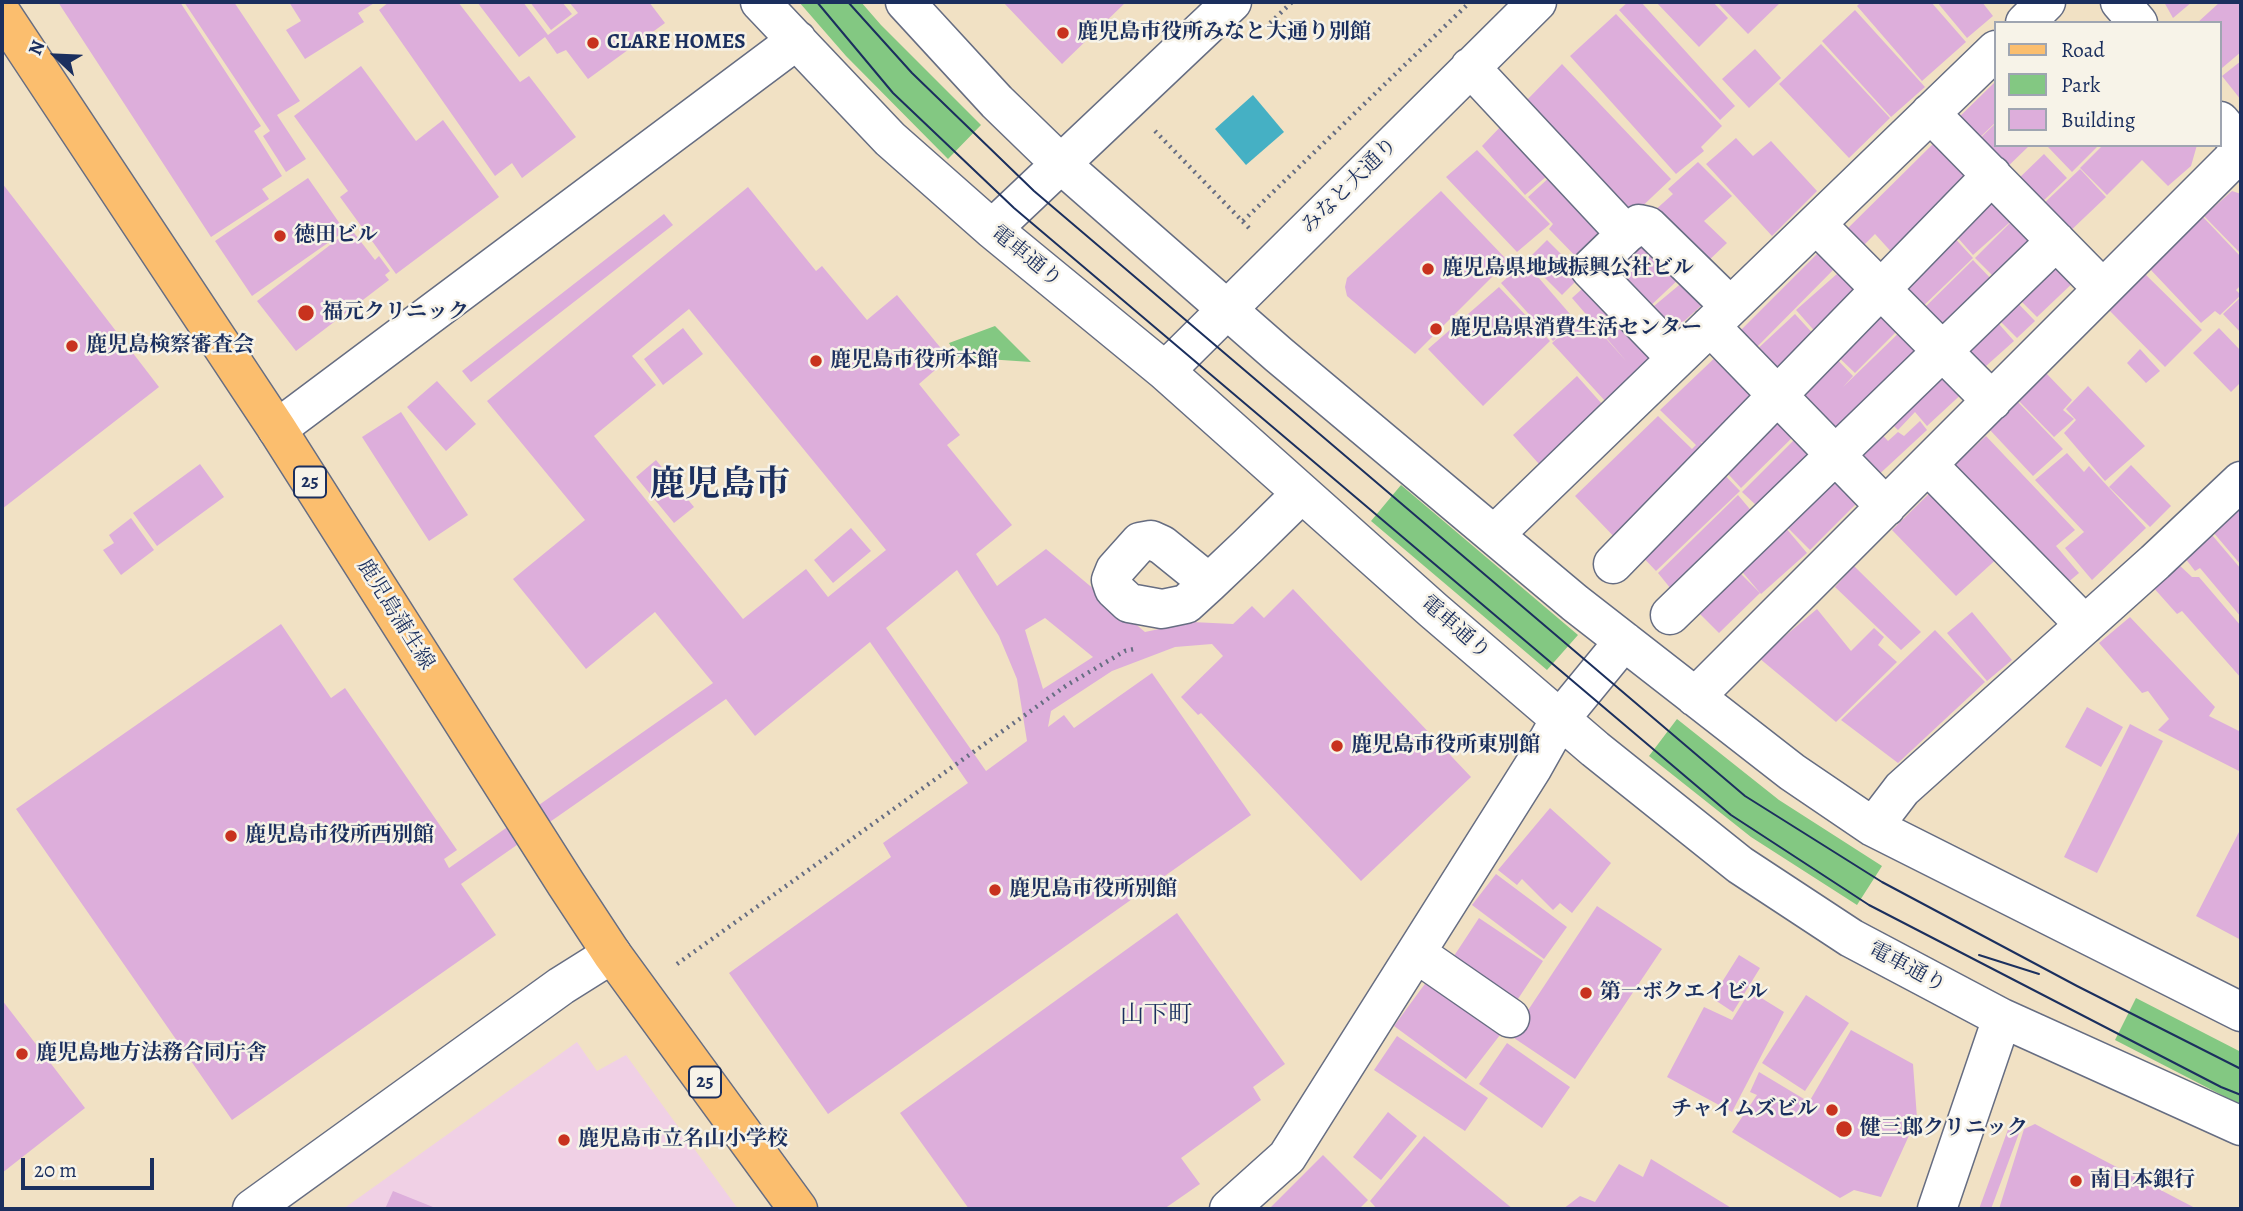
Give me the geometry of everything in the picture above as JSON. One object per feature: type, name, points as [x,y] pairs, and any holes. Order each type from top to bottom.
[{"type":"main road","name":"鹿児島蒲生線","points":[[2,14],[277,429],[612,954],[798,1209]]},
{"type":"street","name":"電車通り","points":[[760,2],[890,139],[992,229],[1165,371],[1618,769],[1740,865],[1851,938],[2002,1018],[2241,1126]]},
{"type":"street","points":[[905,2],[997,102],[1062,165],[1575,603],[1792,772],[1872,827],[2241,1013]]},
{"type":"street","points":[[992,229],[1232,2]]},
{"type":"street","name":"みなと大通り","points":[[1165,371],[1537,2]]},
{"type":"street","points":[[2027,21],[2046,2]]},
{"type":"street","points":[[2120,2],[2136,21]]},
{"type":"street","points":[[277,429],[797,40]]},
{"type":"street","points":[[1495,534],[1994,52]]},
{"type":"street","points":[[1470,67],[1626,234]]},
{"type":"street","points":[[1930,113],[2103,289]]},
{"type":"street","points":[[1695,698],[2241,148],[2222,124]]},
{"type":"street","points":[[1613,564],[1992,175]]},
{"type":"street","points":[[1676,358],[1590,269],[1639,224],[1648,226],[1720,316],[1776,395],[1886,507]]},
{"type":"street","points":[[1816,224],[1992,401]]},
{"type":"street","points":[[1670,615],[2056,241]]},
{"type":"street","points":[[1928,465],[2085,625]]},
{"type":"street","points":[[1872,827],[1902,789],[2241,481]]},
{"type":"street","points":[[1209,583],[1302,493]]},
{"type":"street","points":[[1229,1209],[1287,1157],[1560,719],[1624,641]]},
{"type":"street","points":[[1416,953],[1510,1018]]},
{"type":"street","points":[[252,1209],[561,986],[612,954]]},
{"type":"street","points":[[1937,1209],[2002,1018]]},
{"type":"path","points":[[1242,221],[1470,2]]},
{"type":"path","points":[[1151,127],[1258,237]]},
{"type":"path","points":[[677,964],[1067,685],[1125,651],[1138,648]]},
{"type":"shaded area","name":"鹿児島市立名山小学校","points":[[577,1042],[597,1071],[626,1055],[738,1209],[343,1209]]},
{"type":"green space","points":[[799,2],[861,2],[981,125],[948,159],[846,56]]},
{"type":"green space","points":[[995,326],[1031,362],[957,357],[949,343]]},
{"type":"green space","points":[[1401,485],[1578,635],[1547,670],[1371,521]]},
{"type":"green space","points":[[1677,719],[1779,800],[1882,866],[1857,905],[1751,837],[1649,756]]},
{"type":"green space","points":[[2136,998],[2241,1052],[2241,1105],[2115,1040]]},
{"type":"water","points":[[1253,95],[1284,132],[1246,165],[1215,129]]},
{"type":"building","points":[[58,2],[180,2],[261,126],[254,131],[282,176],[262,189],[269,199],[211,237]]},
{"type":"building","points":[[184,2],[234,2],[300,101],[277,115],[306,159],[286,172],[263,136],[270,131]]},
{"type":"building","points":[[289,2],[376,2],[358,13],[364,22],[305,59],[286,30],[301,21]]},
{"type":"building","points":[[389,2],[458,2],[520,82],[529,76],[576,137],[522,178],[512,163],[495,176],[379,10]]},
{"type":"building","name":"CLARE HOMES","points":[[477,2],[523,2],[548,35],[578,13],[569,2],[649,2],[665,23],[588,79],[566,50],[557,54],[545,37],[519,57]]},
{"type":"building","points":[[530,2],[562,2],[572,14],[551,30]]},
{"type":"building","name":"鹿児島市役所みなと大通り別館","points":[[1003,2],[1126,2],[1062,64]]},
{"type":"building","points":[[1628,2],[1641,2],[1735,106],[1720,120],[1619,10]]},
{"type":"building","points":[[1656,2],[1713,2],[1728,18],[1699,47]]},
{"type":"building","points":[[1717,2],[1781,2],[1748,34]]},
{"type":"building","points":[[1861,2],[1931,2],[1966,42],[1922,81],[1857,6]]},
{"type":"building","points":[[1937,2],[1982,2],[1993,16],[1967,38]]},
{"type":"building","points":[[2164,2],[2192,2],[2173,18]]},
{"type":"building","points":[[2220,2],[2241,2],[2241,52],[2222,68],[2222,21],[2199,21]]},
{"type":"building","points":[[1855,10],[1925,87],[1891,117],[1822,41]]},
{"type":"building","points":[[1616,14],[1722,126],[1701,147],[1704,151],[1676,174],[1570,56]]},
{"type":"building","points":[[1821,44],[1890,118],[1849,158],[1779,84]]},
{"type":"building","points":[[1755,49],[1781,78],[1749,108],[1722,79]]},
{"type":"building","points":[[2241,61],[2241,100],[2222,76]]},
{"type":"building","points":[[1562,64],[1671,179],[1633,215],[1526,101]]},
{"type":"building","points":[[361,66],[416,141],[443,120],[499,197],[396,274],[340,197],[348,191],[294,116]]},
{"type":"building","points":[[1994,83],[1994,124],[1975,142],[1955,121]]},
{"type":"building","points":[[1503,124],[1548,175],[1525,195],[1482,146]]},
{"type":"building","points":[[1994,125],[1994,147],[2028,147],[2001,173],[1974,144]]},
{"type":"building","points":[[1941,136],[1979,175],[1895,256],[1875,234],[1858,251],[1841,235]]},
{"type":"building","points":[[1736,138],[1753,156],[1771,141],[1817,191],[1772,236],[1706,164]]},
{"type":"building","points":[[2048,147],[2097,147],[2072,172]]},
{"type":"building","points":[[2101,147],[2196,147],[2191,166],[2168,186],[2142,160],[2107,195],[2080,168]]},
{"type":"building","points":[[1477,150],[1550,224],[1517,252],[1446,177]]},
{"type":"building","points":[[2044,154],[2067,178],[2037,207],[2014,183]]},
{"type":"building","points":[[1698,162],[1732,196],[1704,221],[1727,243],[1705,264],[1653,212],[1673,194],[1668,189]]},
{"type":"building","points":[[2080,169],[2106,197],[2065,236],[2039,208]]},
{"type":"building","points":[[1552,175],[1611,239],[1583,264],[1549,229],[1553,224],[1528,197]]},
{"type":"building","name":"徳田ビル","points":[[308,178],[345,231],[252,296],[215,241]]},
{"type":"building","points":[[2,183],[159,387],[2,509]]},
{"type":"building","points":[[748,187],[816,271],[822,266],[867,320],[897,295],[949,358],[919,384],[960,435],[947,445],[1012,525],[976,554],[997,586],[1046,549],[1145,632],[1192,622],[1233,624],[1252,606],[1264,618],[1293,589],[1471,777],[1361,881],[1201,713],[1198,715],[1181,697],[1223,656],[1212,644],[1175,647],[1112,671],[1051,711],[1048,727],[1064,715],[1074,728],[1152,673],[1251,815],[828,1114],[729,973],[891,857],[883,843],[968,783],[870,642],[755,736],[726,699],[461,884],[496,935],[232,1120],[16,809],[281,624],[331,698],[345,688],[457,850],[444,859],[449,868],[713,683],[655,612],[586,669],[513,579],[585,520],[487,401]],"holes":[[[689,309],[886,550],[828,597],[806,569],[743,619],[594,436],[656,385],[632,356]],[[957,570],[999,636],[1017,679],[1027,741],[986,771],[886,628]],[[1045,618],[1093,657],[1043,689],[1025,630]]]},
{"type":"building","points":[[1994,189],[2018,215],[1973,255],[1950,229]]},
{"type":"building","name":"鹿児島県地域振興公社ビル","points":[[1441,191],[1508,261],[1415,354],[1347,296],[1345,287],[1347,278]]},
{"type":"building","points":[[2232,191],[2241,194],[2241,254],[2204,216]]},
{"type":"building","points":[[664,214],[673,225],[471,382],[462,371]]},
{"type":"building","points":[[2018,215],[2041,239],[1998,281],[1975,258]]},
{"type":"building","points":[[2203,217],[2241,257],[2241,285],[2236,290],[2241,295],[2220,315],[2215,311],[2201,323],[2150,269]]},
{"type":"building","points":[[351,229],[375,260],[379,256],[390,271],[385,275],[389,280],[296,351],[257,301]]},
{"type":"building","points":[[1950,233],[1973,258],[1917,312],[1893,288]]},
{"type":"building","points":[[1642,235],[1681,277],[1646,310],[1606,267]]},
{"type":"building","points":[[1547,240],[1582,275],[1562,295],[1527,260]]},
{"type":"building","points":[[1826,245],[1842,261],[1752,352],[1735,336]]},
{"type":"building","points":[[2056,252],[2079,277],[2037,317],[2014,294]]},
{"type":"building","points":[[1973,260],[1996,284],[1941,339],[1917,315]]},
{"type":"building","points":[[1525,262],[1576,321],[1584,314],[1627,362],[1572,298],[1592,280],[1658,353],[1606,402],[1552,343],[1563,333],[1553,341],[1501,283]]},
{"type":"building","points":[[1846,266],[1868,291],[1819,336],[1796,310]]},
{"type":"building","points":[[2144,273],[2202,330],[2165,367],[2108,309]]},
{"type":"building","points":[[1684,281],[1703,304],[1669,335],[1648,311]]},
{"type":"building","points":[[1499,287],[1550,341],[1483,406],[1428,349]]},
{"type":"building","points":[[2010,295],[2035,321],[2017,338],[1992,313]]},
{"type":"building","points":[[2241,297],[2241,333],[2223,314]]},
{"type":"building","points":[[1881,299],[1905,323],[1855,373],[1831,350]]},
{"type":"building","points":[[1795,314],[1817,338],[1774,378],[1752,354]]},
{"type":"building","points":[[1991,315],[2014,341],[1976,375],[1953,350]]},
{"type":"building","points":[[1906,326],[1931,352],[1833,446],[1788,393],[1830,352],[1853,376],[1843,387]]},
{"type":"building","points":[[683,328],[703,354],[663,385],[644,359]]},
{"type":"building","points":[[2219,328],[2241,351],[2241,382],[2231,392],[2193,353]]},
{"type":"building","points":[[2140,349],[2160,371],[2146,383],[2127,363]]},
{"type":"building","points":[[1722,351],[1763,395],[1709,447],[1700,441],[1708,451],[1620,543],[1575,496],[1658,416],[1692,449],[1696,445],[1660,410]]},
{"type":"building","points":[[1941,365],[1967,389],[1927,426],[1915,412],[1898,430],[1893,425]]},
{"type":"building","points":[[2046,373],[2072,400],[2063,410],[2074,419],[2054,437],[2018,400]]},
{"type":"building","points":[[1577,376],[1602,404],[1539,464],[1513,435]]},
{"type":"building","points":[[437,381],[476,424],[446,451],[407,407]]},
{"type":"building","points":[[2088,386],[2145,446],[2105,481],[2064,433],[2076,420],[2066,409]]},
{"type":"building","points":[[2018,402],[2063,449],[2033,476],[1990,430]]},
{"type":"building","points":[[401,412],[468,515],[429,541],[362,437]]},
{"type":"building","points":[[1774,415],[1799,431],[1741,488],[1719,464]]},
{"type":"building","points":[[1920,421],[1927,430],[1873,480],[1850,453],[1876,428],[1888,441],[1898,432],[1904,436]]},
{"type":"building","points":[[1801,433],[1816,450],[1758,507],[1742,492]]},
{"type":"building","points":[[1986,436],[2075,530],[2056,546],[2079,573],[2066,584],[1943,476]]},
{"type":"building","points":[[2067,453],[2084,472],[2089,466],[2146,528],[2092,580],[2065,548],[2084,532],[2035,480]]},
{"type":"building","points":[[656,460],[694,507],[674,523],[636,477]]},
{"type":"building","points":[[200,464],[224,497],[157,546],[133,513]]},
{"type":"building","points":[[2131,465],[2171,506],[2150,527],[2109,487]]},
{"type":"building","points":[[1717,467],[1740,491],[1656,571],[1637,551]]},
{"type":"building","points":[[1840,474],[1863,497],[1810,550],[1787,527]]},
{"type":"building","points":[[1940,483],[2001,555],[1956,596],[1892,530]]},
{"type":"building","points":[[1738,495],[1754,514],[1726,542],[1721,538],[1671,589],[1658,573]]},
{"type":"building","points":[[2241,507],[2241,565],[2213,532]]},
{"type":"building","points":[[131,518],[154,550],[121,575],[103,550],[114,543],[109,535]]},
{"type":"building","points":[[1785,527],[1807,553],[1761,594],[1739,568]]},
{"type":"building","points":[[851,528],[871,551],[833,583],[814,560]]},
{"type":"building","points":[[2212,535],[2241,569],[2241,617],[2200,568],[2195,571],[2185,558]]},
{"type":"building","points":[[2178,564],[2192,577],[2199,577],[2241,626],[2241,678],[2182,611],[2177,614],[2152,586]]},
{"type":"building","points":[[1854,566],[1921,632],[1901,650],[1835,587]]},
{"type":"building","points":[[1737,570],[1760,593],[1719,633],[1697,611]]},
{"type":"building","points":[[1817,609],[1851,651],[1874,628],[1884,637],[1878,645],[1897,662],[1836,722],[1759,658]]},
{"type":"building","points":[[1972,612],[2012,660],[1987,681],[1947,633]]},
{"type":"building","points":[[2130,617],[2215,707],[2209,716],[2241,732],[2241,772],[2158,730],[2169,719],[2148,691],[2142,693],[2099,643]]},
{"type":"building","points":[[1935,630],[1985,682],[1898,763],[1841,720]]},
{"type":"building","points":[[2087,707],[2123,727],[2101,767],[2065,747]]},
{"type":"building","points":[[2130,724],[2163,741],[2097,873],[2064,857]]},
{"type":"building","points":[[1550,808],[1611,863],[1572,913],[1560,903],[1553,910],[1522,879],[1517,885],[1498,870]]},
{"type":"building","points":[[2241,828],[2241,940],[2196,916]]},
{"type":"building","points":[[1496,874],[1567,927],[1544,959],[1472,905]]},
{"type":"building","name":"第一ボクエイビル","points":[[1597,906],[1662,949],[1575,1079],[1511,1036]]},
{"type":"building","points":[[1177,913],[1285,1064],[1253,1087],[1261,1100],[1181,1158],[1200,1184],[1164,1209],[969,1209],[900,1113]]},
{"type":"building","points":[[1479,918],[1543,961],[1516,1002],[1452,959]]},
{"type":"building","points":[[1739,955],[1760,968],[1733,1012],[1712,998]]},
{"type":"building","points":[[1427,981],[1500,1035],[1466,1079],[1394,1026]]},
{"type":"building","points":[[1750,991],[1784,1012],[1732,1112],[1667,1077],[1704,1007],[1732,1020]]},
{"type":"building","points":[[1806,995],[1849,1023],[1805,1091],[1762,1063]]},
{"type":"building","name":"鹿児島地方法務合同庁舎","points":[[2,1000],[85,1108],[2,1173]]},
{"type":"building","name":"チャイムズビル","points":[[1851,1030],[1913,1064],[1917,1118],[1881,1197],[1854,1190],[1840,1198],[1732,1132],[1757,1095],[1750,1092],[1759,1072],[1809,1102]]},
{"type":"building","points":[[1397,1036],[1488,1098],[1465,1131],[1374,1070]]},
{"type":"building","points":[[1507,1043],[1570,1087],[1542,1128],[1479,1084]]},
{"type":"building","points":[[1388,1112],[1417,1136],[1381,1180],[1353,1157]]},
{"type":"building","points":[[2010,1124],[2021,1128],[1991,1209],[1979,1209]]},
{"type":"building","name":"南日本銀行","points":[[2035,1124],[2197,1209],[1999,1209],[2024,1129]]},
{"type":"building","points":[[1424,1136],[1513,1209],[1377,1209],[1370,1201]]},
{"type":"building","points":[[1323,1155],[1368,1200],[1359,1209],[1269,1209]]},
{"type":"building","points":[[1651,1159],[1733,1209],[1563,1209],[1580,1196],[1595,1202],[1619,1164],[1643,1177]]},
{"type":"building","points":[[393,1191],[438,1209],[385,1209]]},
{"type":"tram line","points":[[817,2],[893,93],[1014,208],[1731,815],[1869,905],[2241,1095]]},
{"type":"tram line","points":[[848,2],[912,73],[1034,191],[1745,796],[1882,882],[2077,986],[2241,1069]]},
{"type":"tram line","points":[[1979,955],[2039,974]]},
{"type":"place","name":"鹿児島市役所みなと大通り別館","points":[[1063,33]]},
{"type":"place","name":"CLARE HOMES","points":[[593,43]]},
{"type":"place","name":"徳田ビル","points":[[280,236]]},
{"type":"place","name":"鹿児島県地域振興公社ビル","points":[[1428,269]]},
{"type":"place","name":"福元クリニック","points":[[306,313]]},
{"type":"place","name":"鹿児島県消費生活センター","points":[[1436,329]]},
{"type":"place","name":"鹿児島検察審査会","points":[[72,346]]},
{"type":"place","name":"鹿児島市役所本館","points":[[816,361]]},
{"type":"place","name":"鹿児島市役所東別館","points":[[1337,746]]},
{"type":"place","name":"鹿児島市役所西別館","points":[[231,836]]},
{"type":"place","name":"鹿児島市役所別館","points":[[995,890]]},
{"type":"place","name":"第一ボクエイビル","points":[[1586,993]]},
{"type":"place","name":"鹿児島地方法務合同庁舎","points":[[22,1054]]},
{"type":"place","name":"チャイムズビル","points":[[1832,1110]]},
{"type":"place","name":"健三郎クリニック","points":[[1844,1129]]},
{"type":"place","name":"鹿児島市立名山小学校","points":[[564,1140]]},
{"type":"place","name":"南日本銀行","points":[[2076,1181]]},
{"type":"district","name":"鹿児島市","points":[[720,486]]},
{"type":"district","name":"山下町","points":[[1156,1016]]}]
